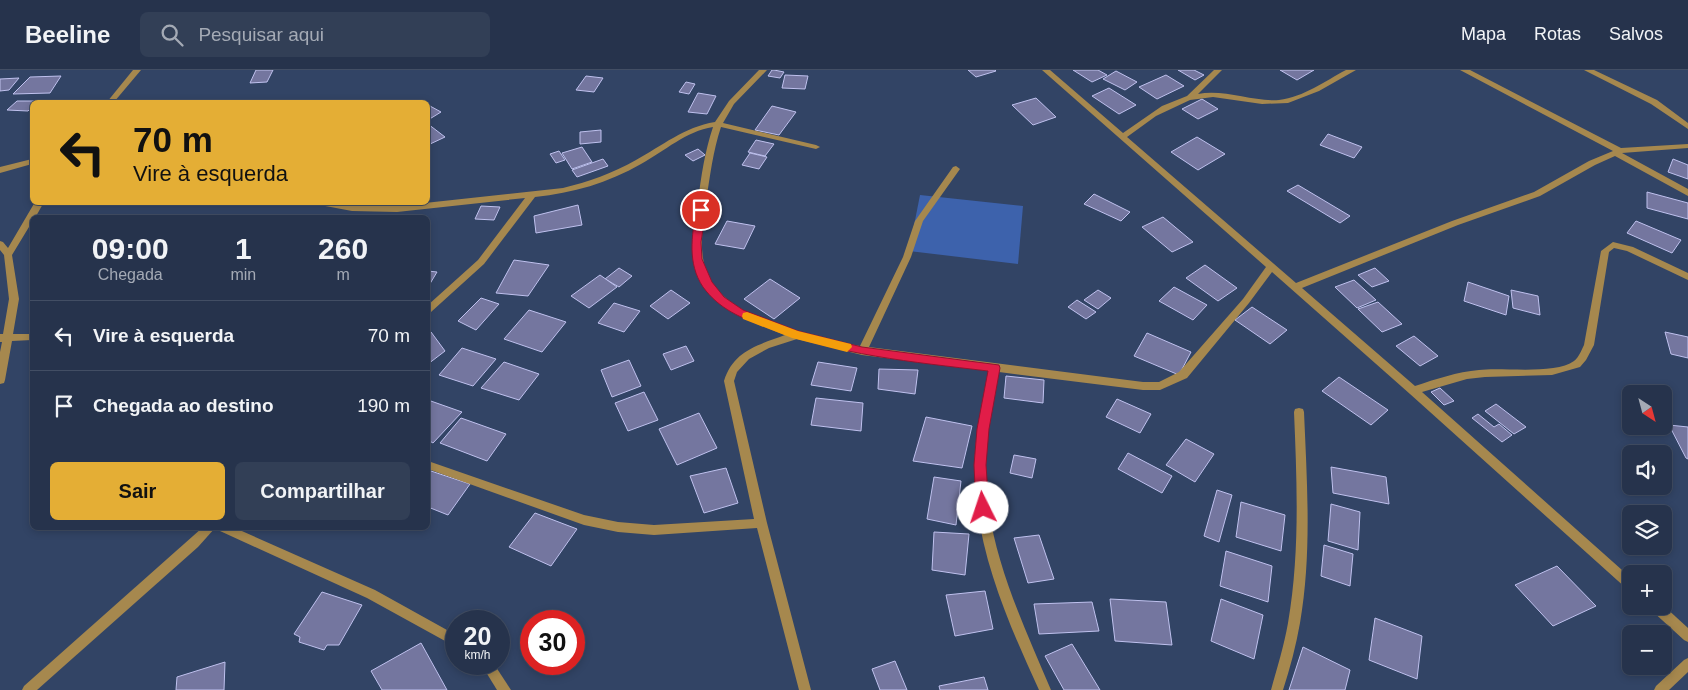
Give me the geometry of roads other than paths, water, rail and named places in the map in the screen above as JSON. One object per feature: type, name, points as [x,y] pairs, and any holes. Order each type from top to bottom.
[{"type":"street","points":[[112,100],[137,70]]},
{"type":"street","points":[[763,70],[740,93],[718,124],[705,177],[696,242],[697,259],[707,284],[720,300],[739,312],[796,335],[862,351],[1143,386],[1160,386],[1172,381],[1190,368],[1246,301],[1271,267]]},
{"type":"street","points":[[1046,70],[1414,391],[1622,577]]},
{"type":"street","points":[[1123,136],[1155,114],[1190,97],[1218,70]]},
{"type":"street","points":[[1333,70],[1341,75]]},
{"type":"street","points":[[1190,97],[1212,95],[1278,102],[1297,97],[1352,70]]},
{"type":"street","points":[[1464,70],[1617,152],[1688,193]]},
{"type":"street","points":[[1588,70],[1654,102],[1688,127]]},
{"type":"street","points":[[336,205],[352,208],[397,209],[531,196],[585,186],[620,172],[698,127],[718,124],[816,147]]},
{"type":"street","points":[[1294,287],[1455,223],[1537,194],[1592,163],[1617,152],[1688,146]]},
{"type":"street","points":[[0,170],[30,162]]},
{"type":"street","points":[[862,351],[907,257],[919,221],[956,169]]},
{"type":"street","points":[[430,308],[482,262],[531,196]]},
{"type":"street","points":[[8,255],[30,219]]},
{"type":"street","points":[[0,244],[8,255],[14,299],[4,338],[0,380]]},
{"type":"street","points":[[1414,391],[1460,376],[1557,370],[1574,365],[1583,358],[1589,345],[1605,251],[1613,245],[1630,249],[1688,277]]},
{"type":"street","points":[[796,335],[748,355],[730,371],[729,381],[761,523],[805,690]]},
{"type":"street","points":[[4,338],[30,337]]},
{"type":"street","points":[[995,368],[983,429],[980,465],[984,517],[989,546],[1003,591],[1045,690]]},
{"type":"street","points":[[1278,690],[1297,606],[1302,542],[1299,412]]},
{"type":"street","points":[[430,466],[584,520],[618,527],[654,530],[761,523]]},
{"type":"street","points":[[28,690],[207,530]]},
{"type":"street","points":[[228,530],[371,594],[445,635]]},
{"type":"street","points":[[1665,615],[1688,636]]},
{"type":"street","points":[[1660,690],[1688,664]]},
{"type":"street","points":[[495,675],[505,690]]}]
